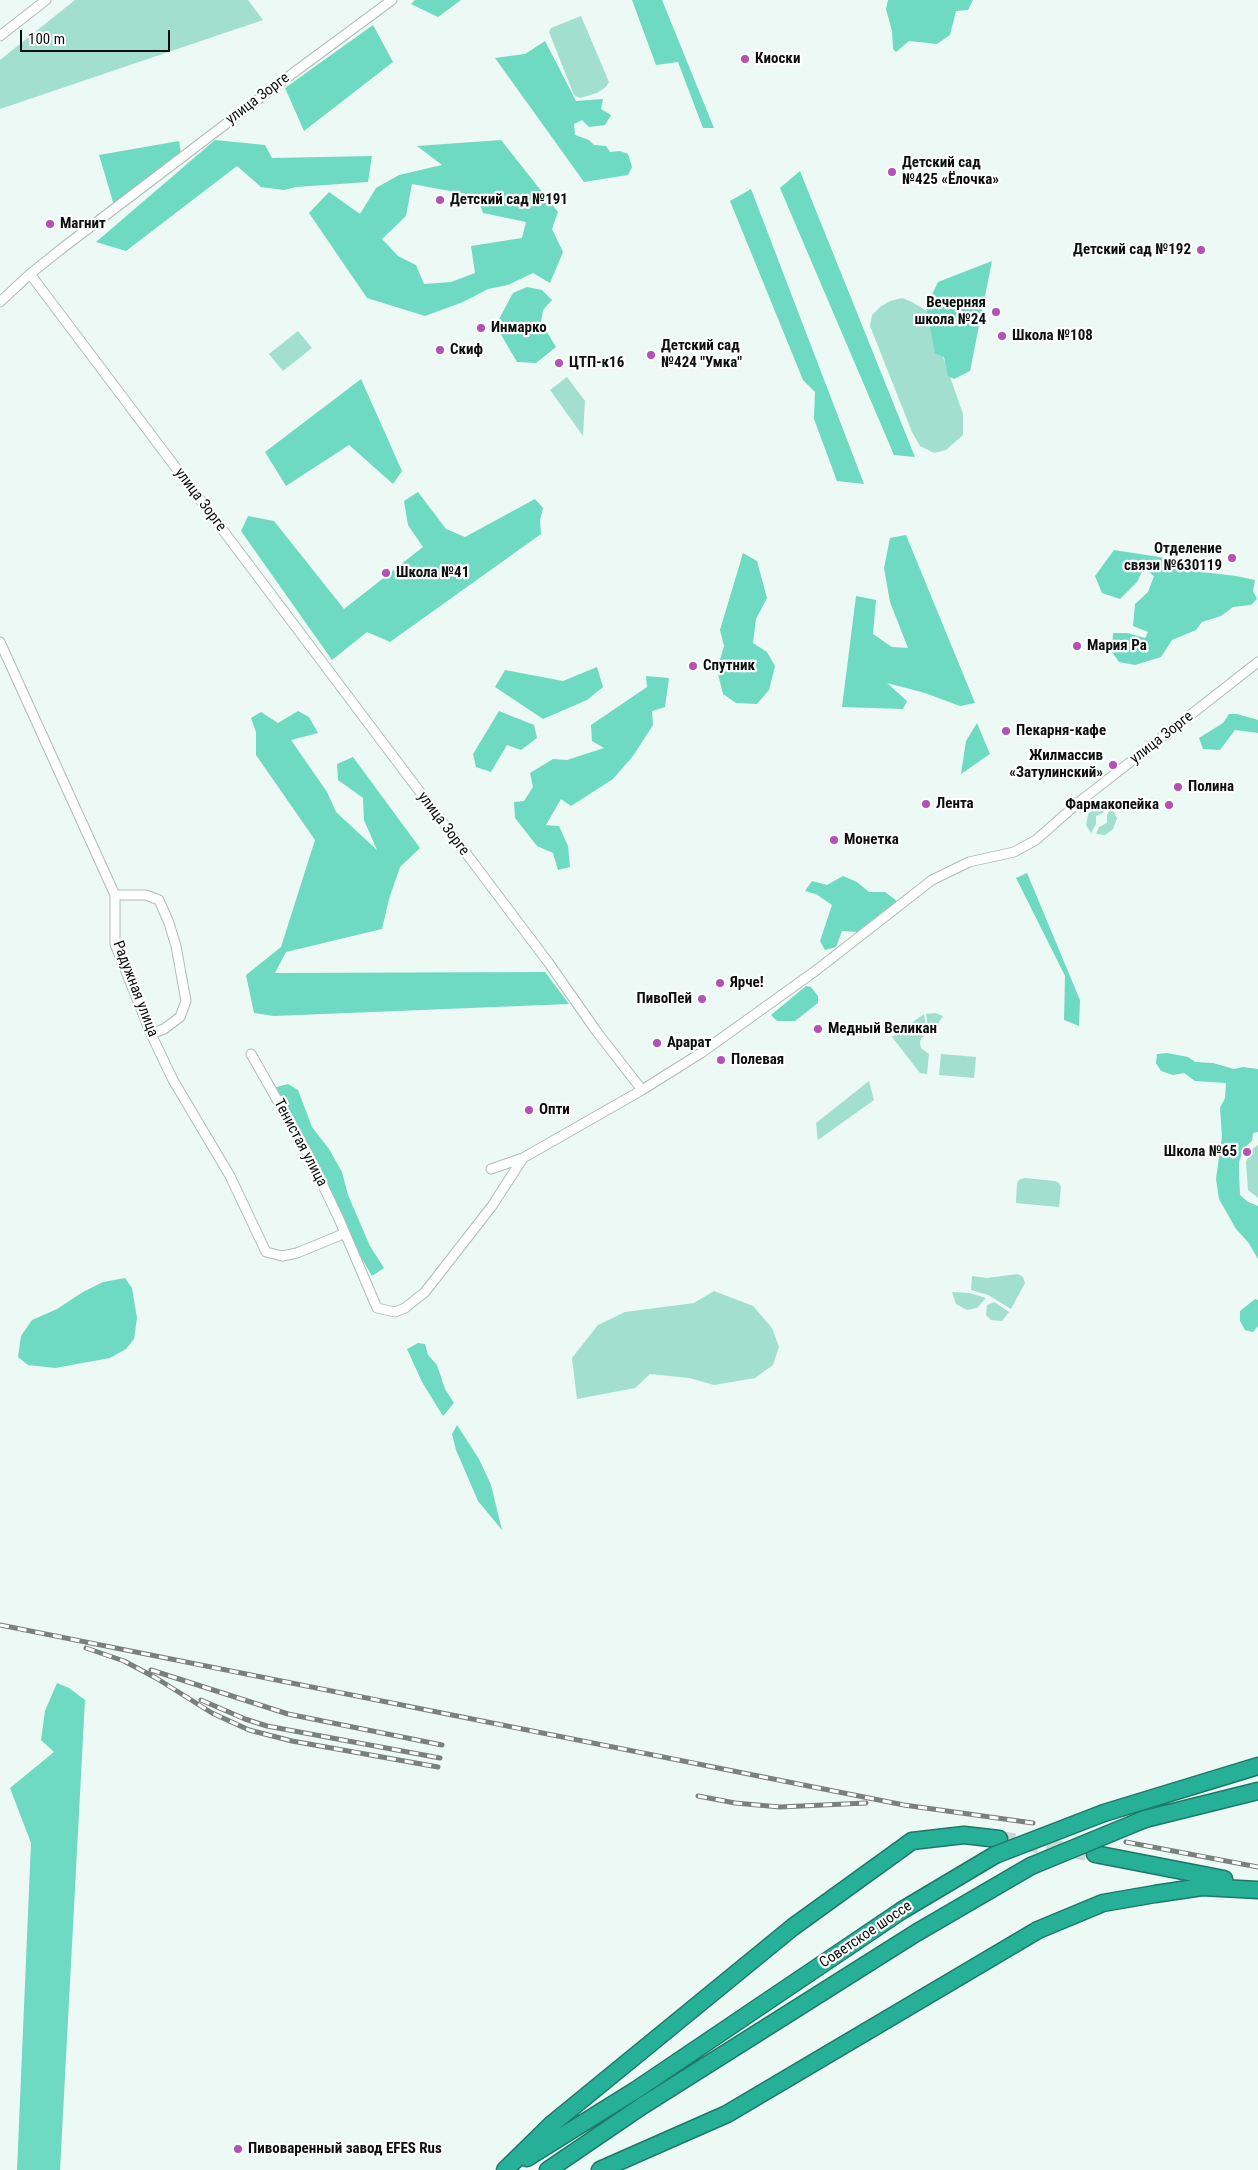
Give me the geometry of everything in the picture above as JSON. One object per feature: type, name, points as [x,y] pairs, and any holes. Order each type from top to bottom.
[{"type":"highway","name":"Советское шоссе","points":[[506,2170],[636,2090],[902,1911],[994,1855],[1104,1813],[1258,1766]]},
{"type":"highway","name":"Советское шоссе","points":[[548,2170],[642,2106],[916,1933],[1031,1866],[1145,1819],[1258,1791]]},
{"type":"highway","points":[[506,2170],[552,2124],[793,1927],[912,1841],[964,1836],[999,1839]]},
{"type":"highway","points":[[1095,1854],[1258,1886]]},
{"type":"highway","points":[[600,2170],[727,2114],[1038,1930],[1103,1903],[1202,1887],[1258,1890]]},
{"type":"street","points":[[0,36],[46,0]]},
{"type":"street","name":"улица Зорге","points":[[392,0],[277,84],[30,274],[548,962],[597,1032],[642,1090]]},
{"type":"street","points":[[0,302],[30,274]]},
{"type":"street","name":"Радужная улица","points":[[0,642],[116,895],[114,944],[150,1034],[173,1080],[230,1176],[266,1252],[282,1256],[297,1253],[343,1234]]},
{"type":"street","name":"улица Зорге","points":[[491,1169],[523,1158],[642,1090],[701,1053],[818,968],[932,880],[969,862],[1014,852],[1036,840],[1079,802],[1258,662]]},
{"type":"street","points":[[116,895],[146,894],[159,900],[169,922],[176,946],[186,1001],[180,1017],[164,1029],[150,1034]]},
{"type":"street","name":"Тенистая улица","points":[[251,1054],[308,1154],[339,1219],[343,1234],[377,1308],[395,1312],[406,1308],[426,1292],[492,1206],[523,1158]]},
{"type":"green space","points":[[75,0],[248,0],[263,20],[0,109],[0,60]]},
{"type":"green space","points":[[415,0],[461,0],[438,17],[411,4]]},
{"type":"green space","points":[[632,0],[662,0],[714,128],[703,128],[678,62],[656,65]]},
{"type":"green space","points":[[888,0],[973,0],[968,10],[956,11],[950,35],[937,44],[909,41],[896,52],[893,49],[892,31],[886,9]]},
{"type":"green space","points":[[581,16],[609,82],[606,87],[597,93],[580,98],[574,95],[549,32],[551,28]]},
{"type":"green space","points":[[373,25],[393,62],[304,131],[285,88]]},
{"type":"green space","points":[[545,41],[576,101],[603,99],[601,109],[611,115],[605,125],[589,127],[582,120],[574,124],[575,135],[589,140],[594,145],[606,146],[610,152],[620,151],[628,154],[632,167],[628,175],[584,182],[495,58],[525,54]]},
{"type":"green space","points":[[215,140],[265,145],[272,158],[372,156],[368,182],[296,187],[284,190],[261,187],[237,166],[126,251],[96,242]]},
{"type":"green space","points":[[501,140],[558,212],[552,229],[563,252],[550,283],[533,273],[508,285],[488,289],[463,302],[425,316],[367,298],[309,213],[329,192],[360,214],[376,188],[399,175],[442,165],[417,146]],"holes":[[[412,184],[477,196],[483,213],[526,222],[522,238],[471,246],[475,273],[451,282],[424,284],[416,265],[398,256],[382,239],[406,216]]]},
{"type":"green space","points":[[179,141],[182,160],[114,205],[99,155]]},
{"type":"green space","points":[[800,171],[915,457],[894,455],[780,188]]},
{"type":"green space","points":[[751,189],[864,484],[837,481],[814,419],[815,392],[803,380],[730,201]]},
{"type":"green space","points":[[992,261],[970,371],[954,379],[948,376],[944,357],[935,353],[926,307],[938,282]]},
{"type":"green space","points":[[527,287],[542,290],[552,300],[543,310],[541,322],[556,347],[536,363],[517,362],[500,333],[499,319],[513,293]]},
{"type":"green space","points":[[902,298],[927,311],[963,414],[963,435],[946,450],[934,453],[920,446],[912,432],[870,326],[872,315],[880,307],[890,301]]},
{"type":"green space","points":[[298,331],[312,348],[283,371],[269,354]]},
{"type":"green space","points":[[567,377],[585,401],[583,436],[550,390]]},
{"type":"green space","points":[[361,379],[402,471],[393,484],[349,445],[286,486],[265,452]]},
{"type":"green space","points":[[418,492],[446,529],[465,537],[535,499],[543,508],[540,520],[541,534],[390,642],[367,632],[332,660],[241,531],[248,516],[274,521],[344,609],[423,547],[408,525],[404,501]]},
{"type":"green space","points":[[906,535],[975,703],[960,706],[925,693],[887,683],[907,701],[903,709],[842,707],[856,596],[876,600],[873,634],[892,647],[908,648],[890,602],[884,568],[890,538]]},
{"type":"green space","points":[[1114,550],[1172,559],[1193,571],[1255,580],[1253,591],[1257,599],[1251,605],[1233,607],[1221,616],[1202,622],[1196,630],[1172,640],[1161,657],[1135,665],[1119,662],[1112,652],[1113,633],[1127,633],[1145,638],[1148,632],[1133,626],[1135,604],[1148,592],[1154,576],[1144,568],[1137,582],[1120,599],[1102,593],[1095,576]]},
{"type":"green space","points":[[743,553],[757,561],[767,598],[756,619],[753,643],[767,652],[775,666],[769,690],[757,704],[736,703],[723,694],[717,670],[724,646],[720,630]]},
{"type":"green space","points":[[597,667],[603,687],[587,700],[543,719],[495,687],[505,670],[563,681]]},
{"type":"green space","points":[[646,676],[669,678],[665,707],[652,711],[653,725],[633,756],[613,779],[571,806],[561,799],[546,825],[559,826],[568,846],[570,867],[558,870],[553,853],[537,846],[515,818],[514,802],[524,801],[533,787],[530,773],[553,759],[567,760],[604,748],[592,741],[591,725],[647,687]]},
{"type":"green space","points":[[298,711],[309,717],[318,733],[291,740],[327,792],[336,812],[377,850],[364,820],[363,798],[338,780],[337,764],[353,757],[420,848],[400,867],[389,899],[382,929],[286,952],[275,973],[545,972],[569,1004],[274,1016],[254,1013],[246,975],[281,947],[315,840],[256,755],[256,732],[251,718],[261,712],[278,723]]},
{"type":"green space","points":[[499,711],[534,725],[537,738],[521,750],[507,745],[491,772],[476,767],[473,754]]},
{"type":"green space","points":[[1229,714],[1237,714],[1258,720],[1258,733],[1235,730],[1220,750],[1203,749],[1199,738],[1223,723]]},
{"type":"green space","points":[[977,723],[990,754],[961,774],[966,741]]},
{"type":"green space","points":[[1101,804],[1108,805],[1103,813],[1096,816],[1096,824],[1091,833],[1086,825],[1088,814]]},
{"type":"green space","points":[[1111,807],[1117,818],[1113,829],[1105,835],[1096,834],[1099,827],[1107,823],[1107,815]]},
{"type":"green space","points":[[1027,873],[1080,1000],[1079,1026],[1064,1020],[1065,976],[1016,878]]},
{"type":"green space","points":[[843,876],[857,882],[869,892],[885,892],[897,901],[857,932],[842,931],[836,947],[825,950],[820,941],[832,905],[816,894],[805,891],[812,881],[827,885]]},
{"type":"green space","points":[[806,986],[811,987],[818,996],[818,1003],[795,1021],[777,1021],[771,1015]]},
{"type":"green space","points":[[935,1013],[943,1016],[933,1032],[929,1032],[926,1014]]},
{"type":"green space","points":[[924,1014],[927,1033],[921,1038],[920,1043],[921,1048],[929,1054],[927,1074],[920,1073],[892,1037]]},
{"type":"green space","points":[[1167,1053],[1188,1057],[1195,1062],[1213,1063],[1234,1069],[1243,1067],[1258,1069],[1258,1132],[1253,1133],[1252,1141],[1244,1148],[1239,1162],[1239,1173],[1240,1195],[1248,1202],[1258,1206],[1258,1259],[1248,1242],[1236,1229],[1219,1199],[1216,1179],[1222,1136],[1220,1108],[1225,1098],[1226,1083],[1195,1081],[1184,1073],[1173,1075],[1161,1071],[1156,1063],[1157,1054]]},
{"type":"green space","points":[[941,1054],[976,1057],[974,1078],[939,1075]]},
{"type":"green space","points":[[869,1081],[874,1100],[818,1140],[816,1123]]},
{"type":"green space","points":[[288,1084],[298,1090],[312,1127],[329,1149],[342,1172],[348,1195],[370,1246],[384,1268],[372,1276],[339,1219],[273,1088]]},
{"type":"green space","points":[[1258,1145],[1258,1198],[1248,1190],[1246,1162],[1251,1150]]},
{"type":"green space","points":[[1024,1178],[1059,1183],[1061,1187],[1059,1207],[1016,1203],[1017,1183]]},
{"type":"green space","points":[[1018,1274],[1023,1277],[1025,1283],[1011,1309],[988,1295],[971,1290],[972,1276],[987,1278]]},
{"type":"green space","points":[[125,1278],[132,1288],[137,1318],[134,1339],[126,1349],[110,1358],[55,1368],[28,1365],[18,1357],[21,1336],[32,1320],[57,1309],[103,1282]]},
{"type":"green space","points":[[714,1291],[753,1306],[772,1328],[779,1347],[773,1365],[755,1378],[714,1385],[689,1378],[650,1374],[635,1388],[577,1399],[572,1358],[598,1325],[625,1312],[694,1303]]},
{"type":"green space","points":[[952,1292],[970,1293],[986,1298],[977,1308],[967,1310],[956,1304]]},
{"type":"green space","points":[[1255,1299],[1258,1300],[1258,1326],[1253,1332],[1245,1330],[1240,1321],[1240,1311]]},
{"type":"green space","points":[[994,1302],[1009,1312],[1002,1321],[991,1320],[986,1315],[987,1305]]},
{"type":"green space","points":[[418,1343],[425,1344],[428,1355],[437,1365],[445,1389],[454,1403],[443,1416],[422,1382],[407,1349]]},
{"type":"green space","points":[[457,1425],[479,1459],[491,1485],[502,1530],[478,1501],[456,1450],[452,1434]]},
{"type":"green space","points":[[57,1683],[69,1688],[85,1700],[60,2170],[17,2170],[31,1843],[10,1788],[54,1752],[41,1740],[45,1711]]},
{"type":"tunnel","points":[[999,1839],[1095,1854]]},
{"type":"railway","points":[[0,1625],[904,1805],[1033,1823]]},
{"type":"railway","points":[[86,1648],[124,1661],[156,1678],[212,1713],[249,1730],[292,1741],[438,1767]]},
{"type":"railway","points":[[151,1670],[288,1714],[442,1745]]},
{"type":"railway","points":[[201,1700],[245,1719],[267,1726],[440,1758]]},
{"type":"railway","points":[[698,1796],[735,1803],[780,1807],[866,1803]]},
{"type":"railway","points":[[1126,1842],[1258,1867]]},
{"type":"place","name":"Киоски","points":[[745,59]]},
{"type":"place","name":"Детский сад №425 «Ёлочка»","points":[[892,172]]},
{"type":"place","name":"Детский сад №191","points":[[440,200]]},
{"type":"place","name":"Магнит","points":[[50,224]]},
{"type":"place","name":"Детский сад №192","points":[[1201,250]]},
{"type":"place","name":"Вечерняя школа №24","points":[[996,312]]},
{"type":"place","name":"Инмарко","points":[[481,328]]},
{"type":"place","name":"Школа №108","points":[[1002,336]]},
{"type":"place","name":"Скиф","points":[[440,350]]},
{"type":"place","name":"Детский сад №424 \"Умка\"","points":[[651,355]]},
{"type":"place","name":"ЦТП-к16","points":[[559,363]]},
{"type":"place","name":"Отделение связи №630119","points":[[1232,558]]},
{"type":"place","name":"Школа №41","points":[[386,573]]},
{"type":"place","name":"Мария Ра","points":[[1077,646]]},
{"type":"place","name":"Спутник","points":[[693,666]]},
{"type":"place","name":"Пекарня-кафе","points":[[1006,731]]},
{"type":"place","name":"Жилмассив «Затулинский»","points":[[1113,765]]},
{"type":"place","name":"Полина","points":[[1178,787]]},
{"type":"place","name":"Лента","points":[[926,804]]},
{"type":"place","name":"Фармакопейка","points":[[1169,805]]},
{"type":"place","name":"Монетка","points":[[834,840]]},
{"type":"place","name":"Ярче!","points":[[720,983]]},
{"type":"place","name":"ПивоПей","points":[[702,999]]},
{"type":"place","name":"Медный Великан","points":[[818,1029]]},
{"type":"place","name":"Арарат","points":[[657,1043]]},
{"type":"place","name":"Полевая","points":[[721,1060]]},
{"type":"place","name":"Опти","points":[[529,1110]]},
{"type":"place","name":"Школа №65","points":[[1247,1152]]},
{"type":"place","name":"Пивоваренный завод EFES Rus","points":[[238,2149]]}]
